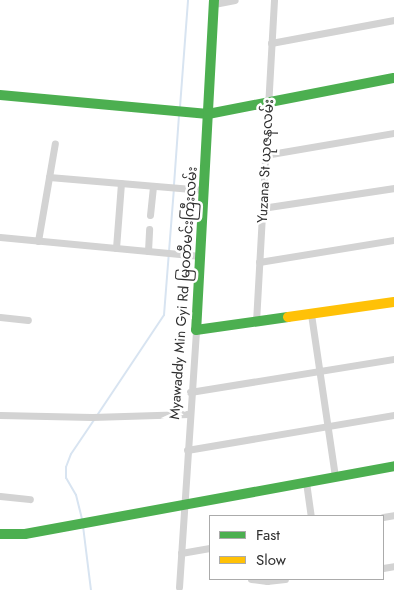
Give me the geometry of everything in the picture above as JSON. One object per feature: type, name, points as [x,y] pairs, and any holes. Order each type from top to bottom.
[{"type":"street","points":[[214,2],[235,0]]},
{"type":"street","name":"Yuzana St ယုဇနလမ်း","points":[[261,321],[259,262],[274,0]]},
{"type":"street","name":"Myawaddy Min Gyi Rd မြဝတီမင်းကြီးလမ်း","points":[[179,587],[190,392],[196,330],[214,2]]},
{"type":"street","points":[[271,43],[394,20]]},
{"type":"street","points":[[0,96],[208,114],[394,78]]},
{"type":"street","points":[[265,155],[394,134]]},
{"type":"street","points":[[38,241],[55,143]]},
{"type":"street","points":[[49,177],[203,190]]},
{"type":"street","points":[[116,248],[121,183]]},
{"type":"street","points":[[150,214],[153,186]]},
{"type":"street","points":[[262,208],[394,188]]},
{"type":"street","points":[[148,251],[149,230]]},
{"type":"street","points":[[0,237],[200,256]]},
{"type":"street","points":[[259,262],[394,240]]},
{"type":"street","points":[[196,330],[394,302]]},
{"type":"street","points":[[310,314],[336,476]]},
{"type":"street","points":[[0,316],[28,320]]},
{"type":"street","points":[[190,392],[394,359]]},
{"type":"street","points":[[0,415],[92,417],[189,414]]},
{"type":"street","points":[[187,450],[394,415]]},
{"type":"street","points":[[0,534],[25,534],[394,466]]},
{"type":"street","points":[[306,482],[311,515]]},
{"type":"street","points":[[0,496],[30,499]]},
{"type":"street","points":[[181,553],[209,548]]},
{"type":"street","points":[[259,580],[276,580]]},
{"type":"street","points":[[266,590],[267,581]]},
{"type":"waterway","points":[[180,107],[188,0]]},
{"type":"waterway","points":[[174,185],[179,115]]},
{"type":"waterway","points":[[98,414],[164,315],[174,189]]},
{"type":"waterway","points":[[82,519],[76,495],[66,478],[66,467],[71,454],[94,420]]},
{"type":"waterway","points":[[83,526],[91,590]]},
{"type":"traffic: fast","points":[[214,0],[196,330],[288,317]]},
{"type":"traffic: fast","points":[[0,95],[208,114],[394,78]]},
{"type":"traffic: fast","points":[[0,534],[25,534],[394,466]]},
{"type":"traffic: slow","points":[[288,317],[394,302]]}]
